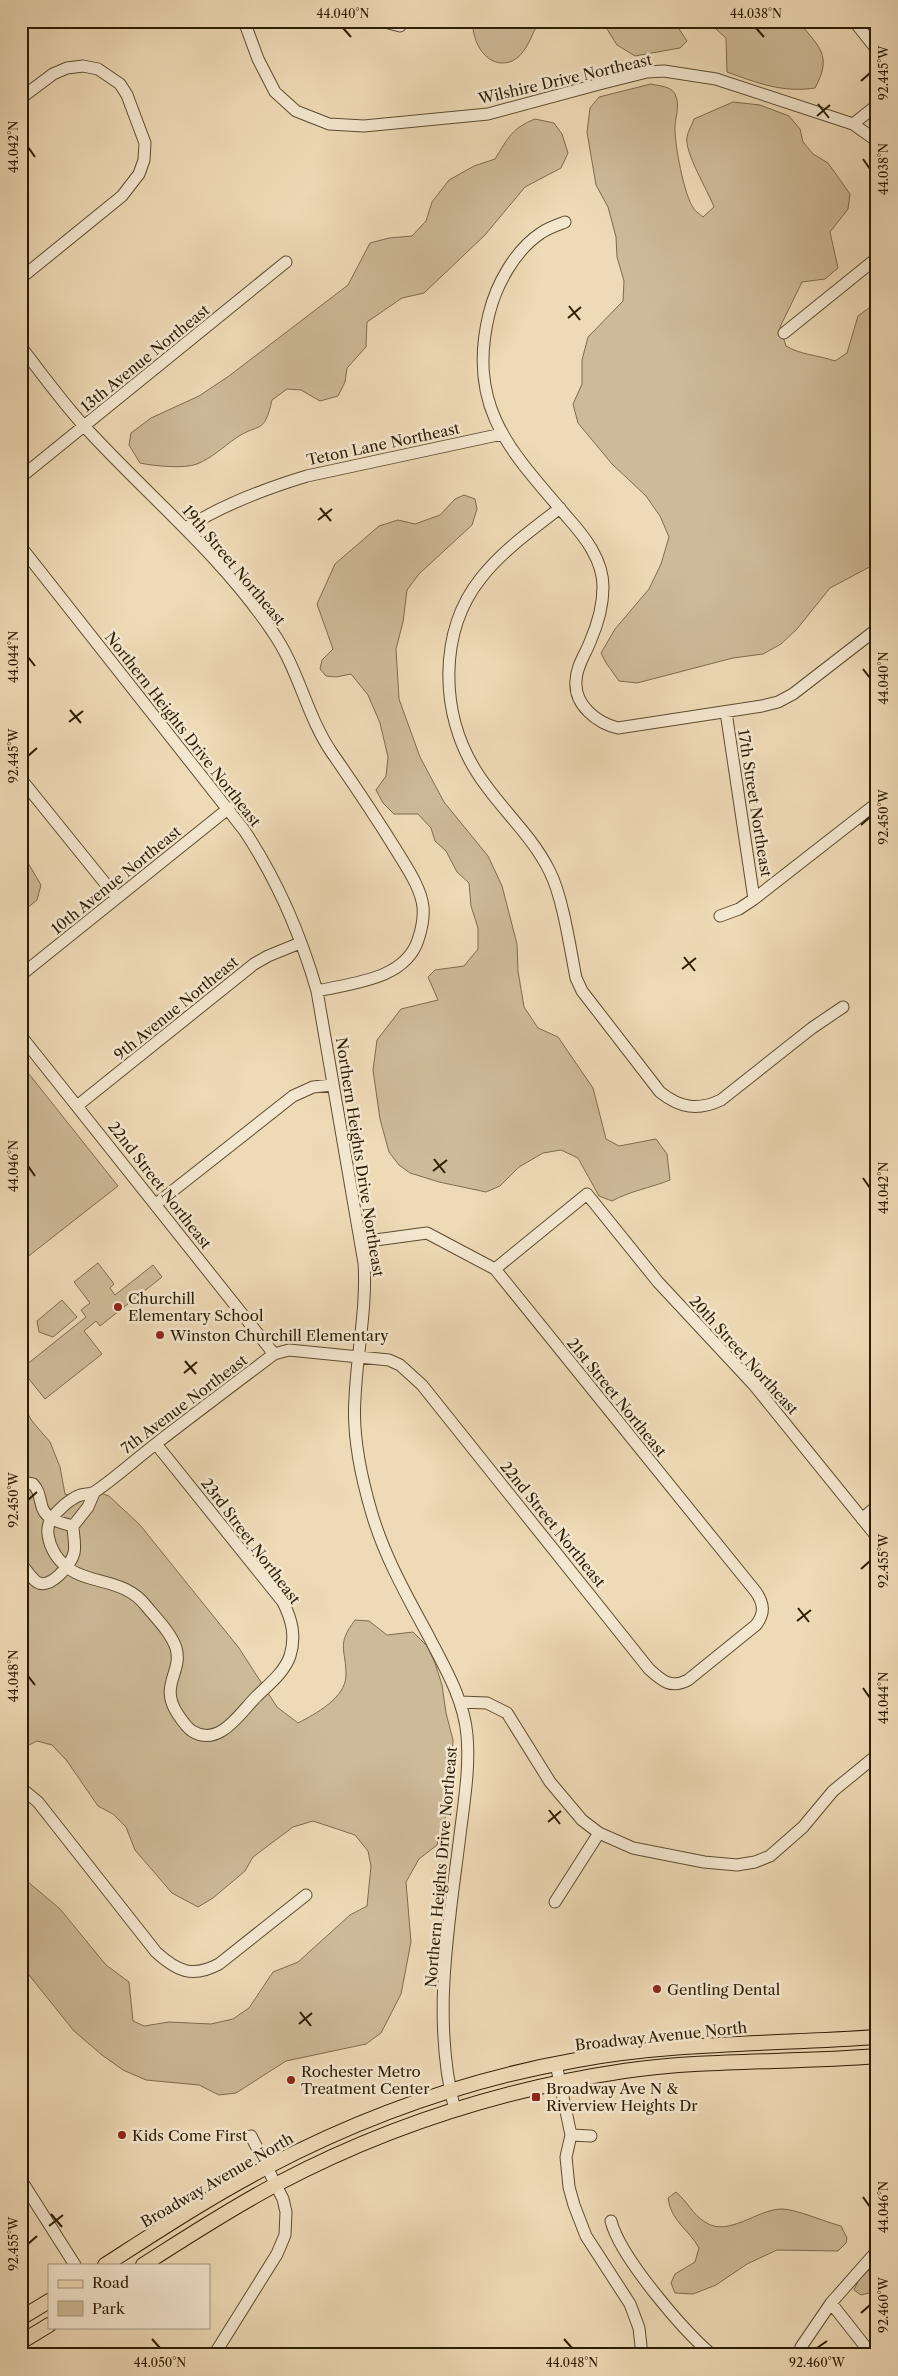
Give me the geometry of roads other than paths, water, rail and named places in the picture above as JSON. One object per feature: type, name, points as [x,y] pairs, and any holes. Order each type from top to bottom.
[{"type":"main road","name":"Broadway Avenue North","points":[[107,2264],[208,2200],[268,2166],[340,2132],[449,2090],[556,2064],[676,2048],[877,2037]]},
{"type":"main road","name":"Broadway Avenue North","points":[[145,2264],[276,2184],[380,2137],[454,2110],[512,2093],[625,2071],[668,2066],[877,2056]]},
{"type":"main road","points":[[21,2318],[48,2302]]},
{"type":"main road","points":[[21,2342],[48,2325]]},
{"type":"street","name":"Wilshire Drive Northeast","points":[[244,21],[258,59],[275,92],[296,111],[329,124],[364,126],[488,114],[647,72],[664,71],[716,79],[853,124],[877,141]]},
{"type":"street","points":[[381,21],[400,26]]},
{"type":"street","points":[[854,21],[877,50]]},
{"type":"street","points":[[21,98],[46,78],[67,68],[83,66],[98,69],[120,84],[127,95],[145,144],[144,160],[140,174],[122,196],[21,278]]},
{"type":"street","points":[[853,124],[877,105]]},
{"type":"street","points":[[565,222],[542,233],[528,244],[512,264],[492,300],[484,336],[482,364],[485,392],[502,434],[515,456],[585,537],[594,554],[603,587],[596,623],[578,670],[576,681],[581,703],[600,722],[618,728],[726,712],[778,702],[793,694],[877,629]]},
{"type":"street","points":[[784,333],[877,258]]},
{"type":"street","name":"13th Avenue Northeast","points":[[21,476],[85,427],[286,262]]},
{"type":"street","name":"19th Street Northeast","points":[[21,347],[85,427],[186,528],[272,630],[287,655],[318,731],[363,796],[397,851],[418,891],[423,906],[418,941],[410,956],[399,967],[365,980],[317,991]]},
{"type":"street","name":"Teton Lane Northeast","points":[[186,528],[236,500],[307,476],[502,434]]},
{"type":"street","points":[[560,508],[492,564],[470,593],[452,640],[449,696],[461,743],[468,758],[488,788],[528,834],[550,872],[576,978],[582,991],[660,1092],[672,1102],[694,1107],[709,1106],[721,1100],[812,1028],[843,1007]]},
{"type":"street","name":"Northern Heights Drive Northeast","points":[[21,548],[229,808],[264,864],[300,943],[317,991],[361,1242],[366,1287],[354,1400],[354,1428],[364,1484],[381,1541],[443,1664],[460,1702],[467,1732],[468,1763],[448,1932],[444,1994],[444,2049],[449,2090],[454,2110]]},
{"type":"street","name":"17th Street Northeast","points":[[726,712],[754,899]]},
{"type":"street","points":[[21,779],[117,898]]},
{"type":"street","points":[[720,916],[739,909],[754,899],[877,803]]},
{"type":"street","name":"10th Avenue Northeast","points":[[21,975],[229,808]]},
{"type":"street","name":"9th Avenue Northeast","points":[[77,1106],[254,964],[300,943]]},
{"type":"street","name":"22nd Street Northeast","points":[[21,1036],[274,1354]]},
{"type":"street","points":[[156,1204],[293,1096],[313,1087],[332,1085]]},
{"type":"street","name":"20th Street Northeast","points":[[495,1269],[587,1194],[658,1282],[754,1385],[877,1537]]},
{"type":"street","name":"21st Street Northeast","points":[[361,1242],[427,1233],[495,1269],[761,1599],[762,1616],[756,1625],[722,1653]]},
{"type":"street","name":"7th Avenue Northeast","points":[[94,1493],[274,1354],[289,1350],[358,1356]]},
{"type":"street","name":"22nd Street Northeast","points":[[358,1356],[389,1360],[400,1365],[422,1385],[649,1669],[660,1679],[669,1684],[679,1685],[722,1653]]},
{"type":"street","name":"23rd Street Northeast","points":[[65,1566],[73,1573],[105,1580],[124,1588],[143,1601],[175,1647],[176,1665],[170,1685],[170,1697],[173,1707],[190,1730],[210,1735],[221,1731],[230,1725],[282,1670],[289,1658],[293,1630],[290,1615],[276,1594],[156,1444]]},
{"type":"street","points":[[21,1482],[33,1484],[38,1490],[44,1512],[50,1519],[73,1526]]},
{"type":"street","points":[[65,1566],[55,1554],[50,1544],[48,1531],[50,1519],[79,1496],[94,1493]]},
{"type":"street","points":[[21,1564],[36,1581],[43,1584],[50,1583],[56,1578],[74,1552],[73,1526],[88,1507],[94,1493]]},
{"type":"street","points":[[862,1518],[877,1506]]},
{"type":"street","points":[[460,1702],[487,1703],[507,1713],[561,1797],[582,1820],[599,1833],[633,1848],[695,1860],[737,1865],[755,1862],[770,1856],[803,1827],[832,1790],[877,1755]]},
{"type":"street","points":[[21,1788],[38,1802],[156,1952],[169,1964],[179,1969],[192,1973],[205,1971],[219,1964],[306,1894]]},
{"type":"street","points":[[555,1902],[599,1833]]},
{"type":"street","points":[[556,2064],[571,2135],[566,2157],[569,2188],[574,2205],[586,2236],[630,2304],[638,2328],[642,2355]]},
{"type":"street","points":[[571,2135],[591,2136]]},
{"type":"street","points":[[214,2355],[277,2254],[285,2235],[286,2212],[268,2166],[251,2136]]},
{"type":"street","points":[[21,2180],[74,2264]]},
{"type":"street","points":[[611,2221],[618,2242],[646,2280],[683,2326],[712,2355]]},
{"type":"street","points":[[801,2347],[831,2303],[877,2251]]},
{"type":"street","points":[[831,2303],[872,2355]]},
{"type":"place","name":"Churchill Elementary School","points":[[118,1307]]},
{"type":"place","name":"Winston Churchill Elementary","points":[[160,1335]]},
{"type":"place","name":"Gentling Dental","points":[[657,1989]]},
{"type":"place","name":"Rochester Metro Treatment Center","points":[[291,2080]]},
{"type":"place","name":"Broadway Ave N & Riverview Heights Dr","points":[[536,2097]]},
{"type":"place","name":"Kids Come First","points":[[122,2135]]}]
